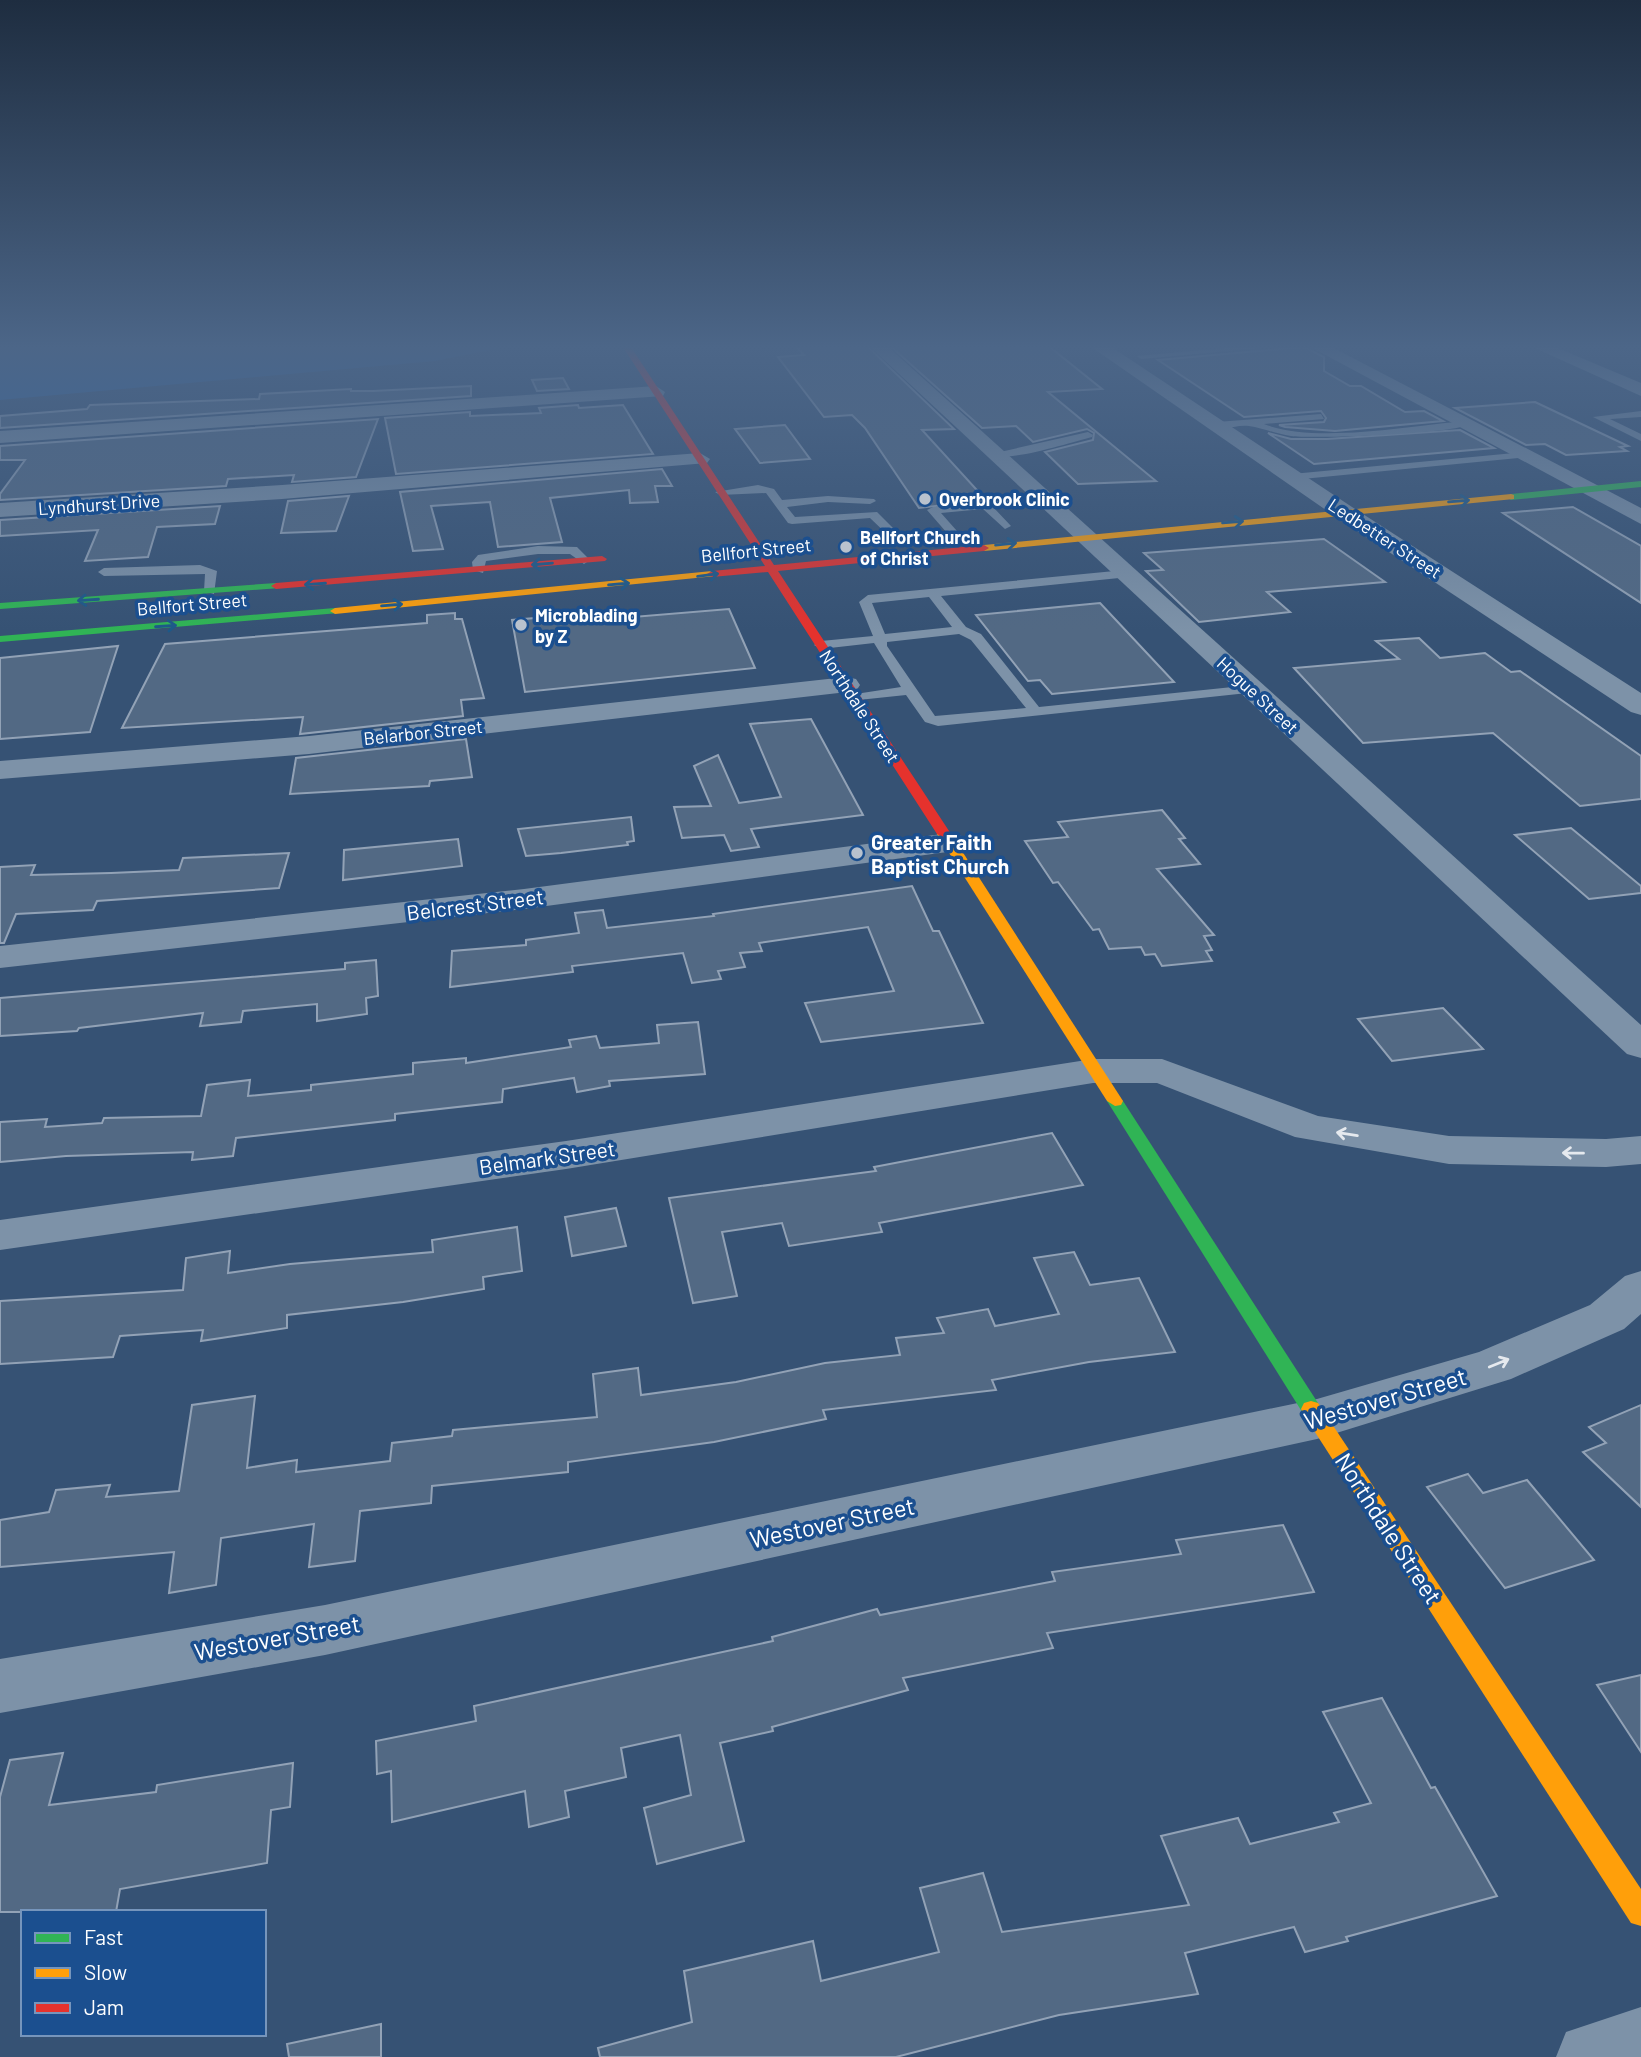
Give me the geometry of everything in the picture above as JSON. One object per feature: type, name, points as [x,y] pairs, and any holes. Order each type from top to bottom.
[{"type":"main road","name":"Northdale Street","points":[[688,440],[750,548],[768,568],[821,645],[1317,1419],[1641,1913]]},
{"type":"main road","points":[[1530,476],[1559,473]]},
{"type":"main road","name":"Bellfort Street","points":[[0,639],[233,621],[768,568],[1067,519],[1345,502],[1587,480],[1641,484]]},
{"type":"main road","points":[[1293,498],[1319,495]]},
{"type":"main road","points":[[878,537],[1011,525]]},
{"type":"main road","name":"Bellfort Street","points":[[750,548],[780,545]]},
{"type":"main road","name":"Bellfort Street","points":[[0,606],[623,557]]},
{"type":"street","name":"Hogue Street","points":[[981,440],[1641,1046]]},
{"type":"street","name":"Ledbetter Street","points":[[1239,440],[1319,495],[1345,502],[1641,706]]},
{"type":"street","points":[[1496,440],[1559,473],[1587,480],[1641,517]]},
{"type":"street","name":"Lyndhurst Drive","points":[[0,510],[282,492],[700,459]]},
{"type":"street","name":"Belarbor Street","points":[[0,770],[309,745],[850,692]]},
{"type":"street","name":"Belcrest Street","points":[[0,957],[524,899],[950,844]]},
{"type":"street","points":[[1093,1071],[1162,1071],[1310,1128],[1448,1150],[1606,1153],[1641,1150]]},
{"type":"street","name":"Belmark Street","points":[[0,1235],[566,1155],[1093,1071]]},
{"type":"street","name":"Westover Street","points":[[0,1686],[326,1630],[1317,1419],[1494,1366],[1607,1317],[1641,1289]]},
{"type":"street","points":[[1591,2057],[1641,2042]]},
{"type":"lane","points":[[996,454],[1018,452],[1067,440]]},
{"type":"lane","points":[[1292,477],[1525,455]]},
{"type":"lane","points":[[720,492],[763,489],[770,491],[792,521],[836,508]]},
{"type":"lane","points":[[779,504],[873,514],[895,536]]},
{"type":"lane","points":[[873,504],[836,508],[819,509],[873,504]]},
{"type":"lane","points":[[857,506],[836,508],[803,511],[857,506]]},
{"type":"lane","points":[[986,506],[1011,525]]},
{"type":"lane","points":[[965,529],[933,510],[986,506],[1067,519]]},
{"type":"lane","points":[[104,572],[200,569],[213,574],[210,591]]},
{"type":"lane","points":[[1125,574],[865,602],[881,639],[880,646],[930,719],[938,722],[1252,689]]},
{"type":"lane","points":[[932,593],[961,630],[976,637],[1035,711]]},
{"type":"lane","points":[[821,645],[961,630]]},
{"type":"lane","points":[[850,692],[909,690]]},
{"type":"building","points":[[84,440],[370,440],[356,477],[292,482],[294,475],[228,479],[226,486],[0,500],[0,494],[25,460],[0,460],[0,446]]},
{"type":"building","points":[[389,440],[644,440],[653,454],[396,474]]},
{"type":"building","points":[[743,440],[796,440],[810,459],[760,463]]},
{"type":"building","points":[[873,440],[931,440],[986,500],[919,508]]},
{"type":"building","points":[[1093,440],[1106,440],[1156,481],[1078,484],[1045,452]]},
{"type":"building","points":[[1278,440],[1479,440],[1494,448],[1314,464]]},
{"type":"building","points":[[1516,440],[1615,440],[1628,446],[1620,447],[1627,451],[1566,455],[1545,444],[1526,445]]},
{"type":"building","points":[[662,469],[672,486],[655,486],[658,502],[630,503],[629,490],[550,498],[562,542],[498,547],[490,502],[431,506],[443,549],[413,551],[400,492]]},
{"type":"building","points":[[349,496],[336,531],[281,533],[288,501]]},
{"type":"building","points":[[220,506],[215,524],[157,527],[148,557],[85,561],[98,530],[0,536],[0,520]]},
{"type":"building","points":[[1573,507],[1641,546],[1641,603],[1503,513]]},
{"type":"building","points":[[1324,539],[1385,582],[1267,592],[1290,612],[1199,622],[1146,571],[1163,570],[1144,553]]},
{"type":"building","points":[[1100,603],[1174,682],[1052,694],[1040,680],[1028,681],[976,615]]},
{"type":"building","points":[[729,609],[755,668],[525,692],[512,620],[607,612],[609,619]]},
{"type":"building","points":[[455,613],[455,619],[462,619],[484,698],[461,700],[463,716],[300,734],[303,717],[122,728],[165,644],[427,623],[427,615]]},
{"type":"building","points":[[1419,638],[1440,658],[1485,653],[1511,672],[1520,671],[1641,756],[1641,799],[1580,806],[1493,733],[1363,743],[1294,668],[1399,659],[1376,641]]},
{"type":"building","points":[[118,646],[90,732],[0,739],[0,658]]},
{"type":"building","points":[[811,719],[863,815],[751,829],[759,847],[731,851],[724,835],[682,838],[674,807],[711,806],[694,766],[718,755],[739,803],[781,797],[750,724]]},
{"type":"building","points":[[466,739],[472,777],[430,781],[429,786],[290,794],[296,758]]},
{"type":"building","points":[[1162,810],[1185,838],[1179,839],[1200,864],[1157,869],[1214,935],[1204,936],[1212,950],[1206,951],[1212,961],[1162,966],[1155,954],[1145,955],[1141,947],[1109,949],[1099,929],[1093,930],[1058,882],[1053,883],[1025,841],[1068,837],[1058,822]]},
{"type":"building","points":[[631,817],[634,841],[627,842],[628,845],[561,853],[526,856],[518,829]]},
{"type":"building","points":[[1571,828],[1641,886],[1641,893],[1589,899],[1515,835]]},
{"type":"building","points":[[458,839],[462,866],[343,880],[344,850]]},
{"type":"building","points":[[289,853],[279,888],[97,901],[93,910],[16,914],[4,943],[0,943],[0,867],[35,865],[31,875],[179,870],[183,858]]},
{"type":"building","points":[[912,886],[933,931],[939,931],[983,1023],[821,1042],[805,1003],[894,991],[868,927],[759,943],[762,951],[740,953],[745,967],[718,971],[721,979],[692,983],[683,953],[572,966],[573,972],[450,987],[452,951],[526,945],[526,940],[579,933],[575,913],[603,910],[607,928],[714,916],[713,914]]},
{"type":"building","points":[[376,960],[378,996],[366,998],[367,1014],[317,1021],[317,1004],[243,1011],[241,1022],[200,1026],[203,1013],[79,1028],[77,1031],[0,1036],[0,998],[345,969],[345,963]]},
{"type":"building","points":[[1443,1008],[1483,1049],[1392,1061],[1358,1019]]},
{"type":"building","points":[[698,1022],[705,1074],[609,1081],[610,1086],[577,1092],[574,1078],[503,1089],[502,1102],[395,1114],[395,1120],[236,1138],[233,1156],[192,1160],[193,1152],[66,1156],[0,1162],[0,1122],[47,1119],[45,1127],[102,1123],[104,1118],[201,1116],[207,1085],[250,1080],[248,1096],[311,1090],[311,1085],[413,1074],[413,1063],[466,1058],[466,1063],[571,1047],[569,1040],[596,1036],[600,1048],[659,1043],[657,1025]]},
{"type":"building","points":[[1052,1133],[1083,1185],[879,1223],[882,1232],[789,1246],[782,1223],[722,1232],[737,1296],[693,1303],[669,1198],[876,1171],[874,1167]]},
{"type":"building","points":[[616,1208],[626,1246],[572,1256],[565,1217]]},
{"type":"building","points":[[517,1227],[522,1271],[483,1277],[484,1289],[403,1302],[287,1315],[287,1328],[201,1341],[203,1330],[120,1336],[113,1357],[0,1364],[0,1301],[183,1290],[186,1258],[230,1251],[228,1273],[290,1264],[433,1252],[432,1240]]},
{"type":"building","points":[[1074,1252],[1090,1285],[1139,1278],[1175,1352],[1089,1362],[992,1380],[996,1390],[823,1410],[826,1419],[714,1442],[568,1462],[568,1472],[432,1486],[431,1503],[360,1511],[355,1561],[309,1567],[314,1524],[221,1538],[216,1585],[169,1593],[174,1552],[0,1567],[0,1520],[49,1512],[56,1490],[110,1485],[106,1497],[179,1491],[192,1405],[255,1396],[247,1468],[297,1460],[296,1472],[390,1461],[392,1443],[452,1436],[453,1430],[597,1417],[593,1374],[638,1368],[641,1395],[736,1382],[825,1363],[900,1355],[896,1338],[944,1333],[937,1318],[988,1309],[995,1326],[1059,1314],[1034,1258]]},
{"type":"building","points":[[1641,1405],[1641,1507],[1583,1452],[1606,1443],[1589,1427]]},
{"type":"building","points":[[1468,1474],[1483,1493],[1527,1480],[1594,1560],[1505,1588],[1427,1487]]},
{"type":"building","points":[[1283,1525],[1314,1592],[1047,1633],[1053,1648],[903,1678],[908,1690],[772,1727],[773,1731],[720,1743],[744,1841],[657,1864],[644,1808],[691,1795],[680,1735],[621,1748],[626,1777],[565,1791],[569,1817],[529,1827],[525,1791],[392,1822],[391,1771],[377,1774],[376,1741],[476,1721],[474,1706],[773,1641],[772,1637],[877,1609],[880,1615],[1055,1581],[1052,1572],[1181,1554],[1176,1540]]},
{"type":"building","points":[[1641,1675],[1641,1752],[1597,1685]]},
{"type":"building","points":[[1382,1698],[1431,1788],[1435,1787],[1497,1896],[1346,1937],[1348,1941],[1305,1952],[1294,1927],[1185,1953],[1198,1994],[1059,2015],[896,2057],[600,2057],[598,2048],[692,2022],[684,1971],[813,1941],[821,1981],[939,1952],[920,1888],[983,1873],[1002,1932],[1189,1905],[1161,1836],[1238,1818],[1250,1844],[1339,1822],[1334,1813],[1371,1803],[1323,1712]]},
{"type":"building","points":[[63,1753],[49,1805],[156,1792],[157,1785],[293,1763],[290,1807],[271,1810],[267,1863],[120,1889],[116,1910],[0,1912],[0,1797],[10,1760]]},
{"type":"building","points":[[381,2024],[381,2057],[289,2057],[287,2044]]},
{"type":"traffic: fast","points":[[1511,497],[1641,484]]},
{"type":"traffic: fast","points":[[0,606],[276,586]]},
{"type":"traffic: fast","points":[[0,639],[335,611]]},
{"type":"traffic: fast","points":[[1115,1101],[1311,1409]]},
{"type":"traffic: slow","points":[[984,548],[1511,497]]},
{"type":"traffic: slow","points":[[335,611],[712,574]]},
{"type":"traffic: slow","points":[[944,834],[1115,1101]]},
{"type":"traffic: slow","points":[[1311,1409],[1641,1913]]},
{"type":"traffic: jam","points":[[687,440],[944,834]]},
{"type":"traffic: jam","points":[[712,574],[984,548]]},
{"type":"traffic: jam","points":[[276,586],[602,559]]},
{"type":"place","name":"Overbrook Clinic","points":[[925,499]]},
{"type":"place","name":"Bellfort Church of Christ","points":[[846,547]]},
{"type":"place","name":"Microblading by Z","points":[[521,625]]},
{"type":"place","name":"Greater Faith Baptist Church","points":[[857,853]]}]
